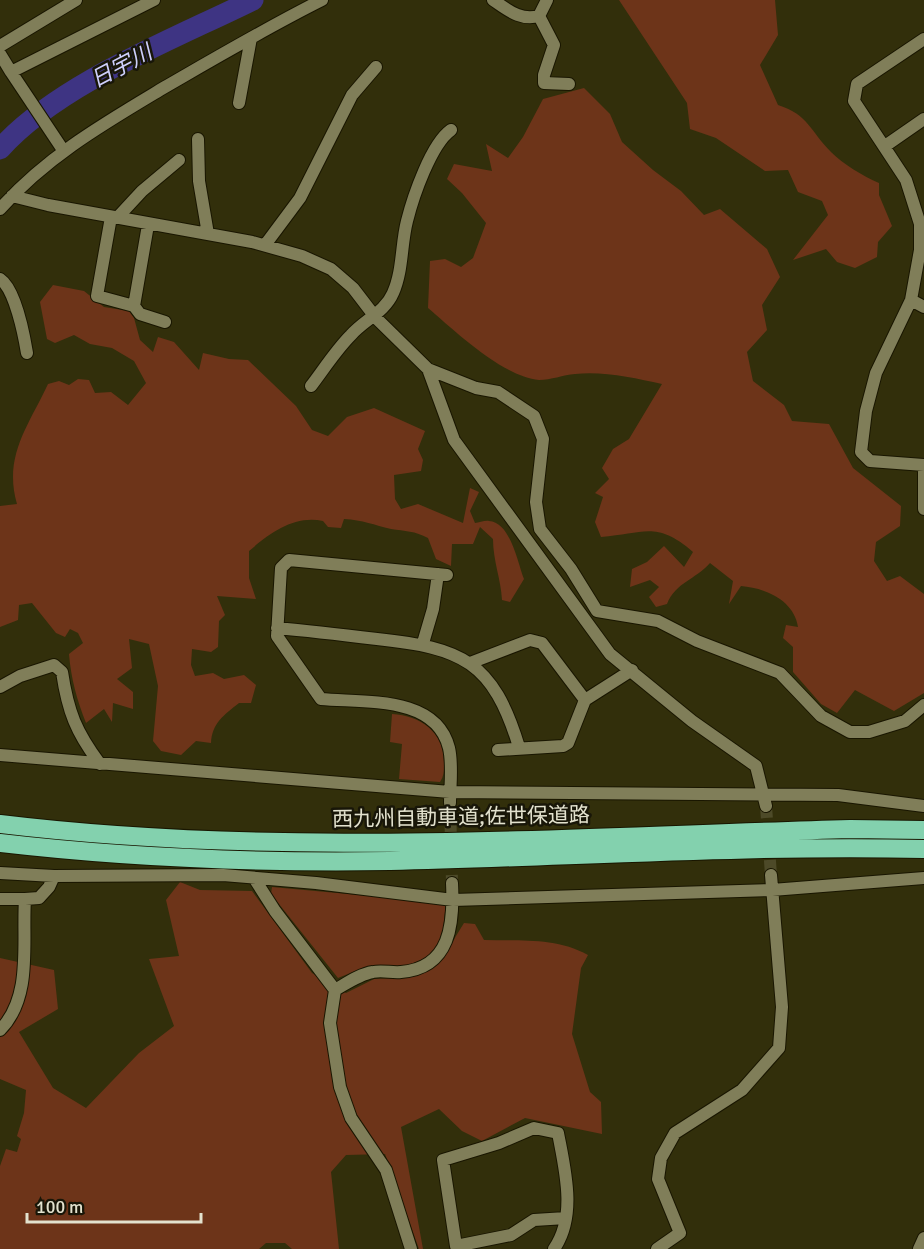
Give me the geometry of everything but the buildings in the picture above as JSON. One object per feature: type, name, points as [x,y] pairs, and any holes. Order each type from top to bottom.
[{"type":"highway","name":"西九州自動車道;佐世保道路","points":[[0,824],[142,838],[293,843],[850,829],[924,830]]},
{"type":"highway","name":"西九州自動車道;佐世保道路","points":[[0,843],[123,855],[320,861],[788,849],[924,849]]},
{"type":"street","points":[[0,46],[76,0]]},
{"type":"street","points":[[11,72],[154,0]]},
{"type":"street","points":[[0,209],[63,150],[251,38],[322,0]]},
{"type":"street","points":[[493,0],[520,17],[539,16]]},
{"type":"street","points":[[539,16],[547,0]]},
{"type":"street","points":[[539,16],[554,45],[544,75],[544,83],[569,84]]},
{"type":"street","points":[[239,103],[251,38]]},
{"type":"street","points":[[924,39],[857,84],[854,101],[906,180],[920,224],[920,250],[911,300],[876,373],[866,411],[861,452],[870,461],[924,465]]},
{"type":"street","points":[[0,54],[63,150]]},
{"type":"street","points":[[265,245],[300,198],[352,95],[376,67]]},
{"type":"street","points":[[885,146],[924,119]]},
{"type":"street","points":[[311,386],[338,349],[385,306],[393,295],[407,221],[414,201],[429,162],[439,144],[451,130]]},
{"type":"street","points":[[198,139],[199,181],[208,234]]},
{"type":"street","points":[[165,322],[140,314],[134,306],[97,296],[114,218],[179,160]]},
{"type":"street","points":[[12,196],[148,225],[265,245],[303,256],[332,269],[353,288],[374,315],[428,369],[476,388],[498,392],[534,416],[543,439],[536,502],[540,529],[571,569],[597,611],[658,621],[697,641],[780,673],[821,716],[850,732],[869,732],[905,721],[924,705]]},
{"type":"street","points":[[134,306],[148,225]]},
{"type":"street","points":[[0,279],[4,281],[18,314],[27,353]]},
{"type":"street","points":[[911,300],[924,307]]},
{"type":"street","points":[[428,369],[454,440],[610,654],[692,721],[756,766],[766,801]]},
{"type":"street","points":[[924,471],[924,509]]},
{"type":"street","points":[[423,643],[442,574],[289,560],[280,568],[277,636],[321,699],[403,706],[432,720],[444,734],[449,750],[450,798]]},
{"type":"street","points":[[277,628],[423,643],[439,647],[470,663],[500,697],[519,747]]},
{"type":"street","points":[[470,663],[530,640],[542,643],[585,700]]},
{"type":"street","points":[[0,687],[20,676],[54,665],[62,672],[66,698],[78,735],[100,764]]},
{"type":"street","points":[[498,750],[563,746],[568,743],[585,700],[632,670]]},
{"type":"street","points":[[0,755],[450,798],[766,801],[838,795],[924,806]]},
{"type":"street","points":[[0,873],[54,876],[223,875],[316,882],[453,900],[772,890],[924,878]]},
{"type":"street","points":[[657,1249],[680,1233],[658,1179],[661,1158],[675,1133],[742,1090],[779,1048],[782,1007],[771,875]]},
{"type":"street","points":[[0,899],[39,898],[49,887],[54,876]]},
{"type":"street","points":[[254,878],[275,911],[335,990],[330,1023],[340,1087],[351,1118],[386,1170],[411,1249]]},
{"type":"street","points":[[335,990],[373,972],[402,972],[420,968],[436,958],[450,934],[452,883]]},
{"type":"street","points":[[0,1030],[14,1011],[20,992],[25,899]]},
{"type":"street","points":[[554,1249],[566,1218],[567,1183],[558,1133],[534,1128],[499,1143],[443,1160],[453,1247],[511,1235],[534,1220],[566,1218]]},
{"type":"street","points":[[919,1249],[924,1238]]},
{"type":"shaded area","points":[[619,0],[775,0],[778,35],[760,65],[778,105],[803,119],[841,161],[879,183],[879,195],[892,226],[878,242],[877,257],[855,268],[837,262],[826,249],[793,260],[828,215],[822,201],[798,192],[788,170],[765,171],[716,138],[690,129],[687,103]]},
{"type":"shaded area","points":[[584,88],[610,114],[622,142],[681,191],[704,215],[720,209],[767,249],[780,277],[762,305],[767,330],[747,352],[753,381],[784,405],[792,421],[829,424],[853,468],[901,506],[900,526],[876,542],[874,561],[887,581],[900,576],[924,594],[924,693],[894,711],[855,690],[837,713],[821,704],[793,672],[793,647],[783,638],[786,625],[798,627],[791,609],[769,593],[741,586],[729,604],[733,581],[710,563],[675,591],[667,604],[656,607],[649,597],[659,587],[650,580],[630,587],[632,569],[647,562],[664,546],[684,567],[693,552],[680,542],[659,532],[649,531],[601,537],[595,522],[603,497],[595,493],[609,479],[602,468],[613,449],[629,439],[662,384],[597,373],[575,374],[544,380],[525,377],[510,371],[480,352],[428,308],[430,261],[445,259],[461,267],[473,258],[486,223],[462,193],[447,179],[454,164],[492,171],[486,144],[508,158],[523,137],[543,99]]},
{"type":"shaded area","points":[[53,285],[84,291],[104,307],[129,311],[134,318],[140,340],[153,352],[158,337],[174,342],[199,370],[203,353],[229,359],[248,360],[296,406],[312,430],[328,436],[347,417],[374,408],[425,431],[418,449],[423,460],[421,471],[394,475],[395,499],[401,509],[418,504],[463,523],[470,488],[479,492],[470,511],[475,523],[489,521],[497,523],[503,529],[512,545],[524,579],[510,602],[502,600],[493,539],[480,527],[473,544],[452,544],[451,566],[436,559],[428,538],[414,533],[357,520],[344,519],[341,528],[328,527],[323,521],[292,523],[274,532],[249,551],[249,578],[256,599],[217,596],[225,615],[219,621],[218,647],[211,652],[192,649],[191,665],[195,676],[213,673],[224,679],[244,675],[256,685],[251,703],[239,703],[216,725],[211,743],[196,741],[181,755],[161,751],[153,741],[158,686],[149,644],[129,639],[132,668],[117,679],[133,692],[133,709],[113,703],[112,722],[104,709],[86,723],[75,689],[69,654],[83,643],[78,633],[70,629],[65,637],[56,633],[32,603],[19,605],[18,620],[0,627],[0,506],[17,504],[13,471],[16,456],[26,427],[48,384],[59,381],[69,385],[78,379],[89,380],[95,393],[111,392],[128,405],[146,383],[134,361],[112,348],[90,344],[74,335],[55,343],[47,339],[40,302]]},
{"type":"shaded area","points":[[392,714],[403,715],[421,722],[436,735],[443,753],[444,771],[440,782],[399,779],[402,744],[390,742]]},
{"type":"shaded area","points":[[180,882],[200,890],[252,891],[312,973],[346,993],[374,979],[409,977],[443,957],[464,923],[475,924],[484,940],[524,940],[550,943],[576,949],[588,955],[581,968],[572,1034],[590,1092],[601,1102],[602,1134],[525,1118],[482,1141],[462,1131],[439,1109],[401,1127],[423,1249],[419,1249],[385,1154],[346,1155],[331,1172],[339,1249],[292,1249],[285,1243],[266,1243],[259,1249],[0,1249],[0,1166],[6,1149],[17,1152],[21,1139],[17,1136],[24,1113],[26,1090],[0,1079],[0,958],[54,970],[58,1009],[19,1032],[53,1088],[86,1108],[139,1053],[174,1026],[149,959],[179,956],[166,900]]},
{"type":"shaded area","points":[[272,887],[446,903],[442,938],[433,955],[406,966],[365,967],[338,978],[271,894]]},
{"type":"waterway","name":"日宇川","points":[[0,149],[24,126],[85,84],[154,47],[253,0]]},
{"type":"tunnel","points":[[450,803],[452,883]]},
{"type":"tunnel","points":[[766,806],[771,875]]}]
